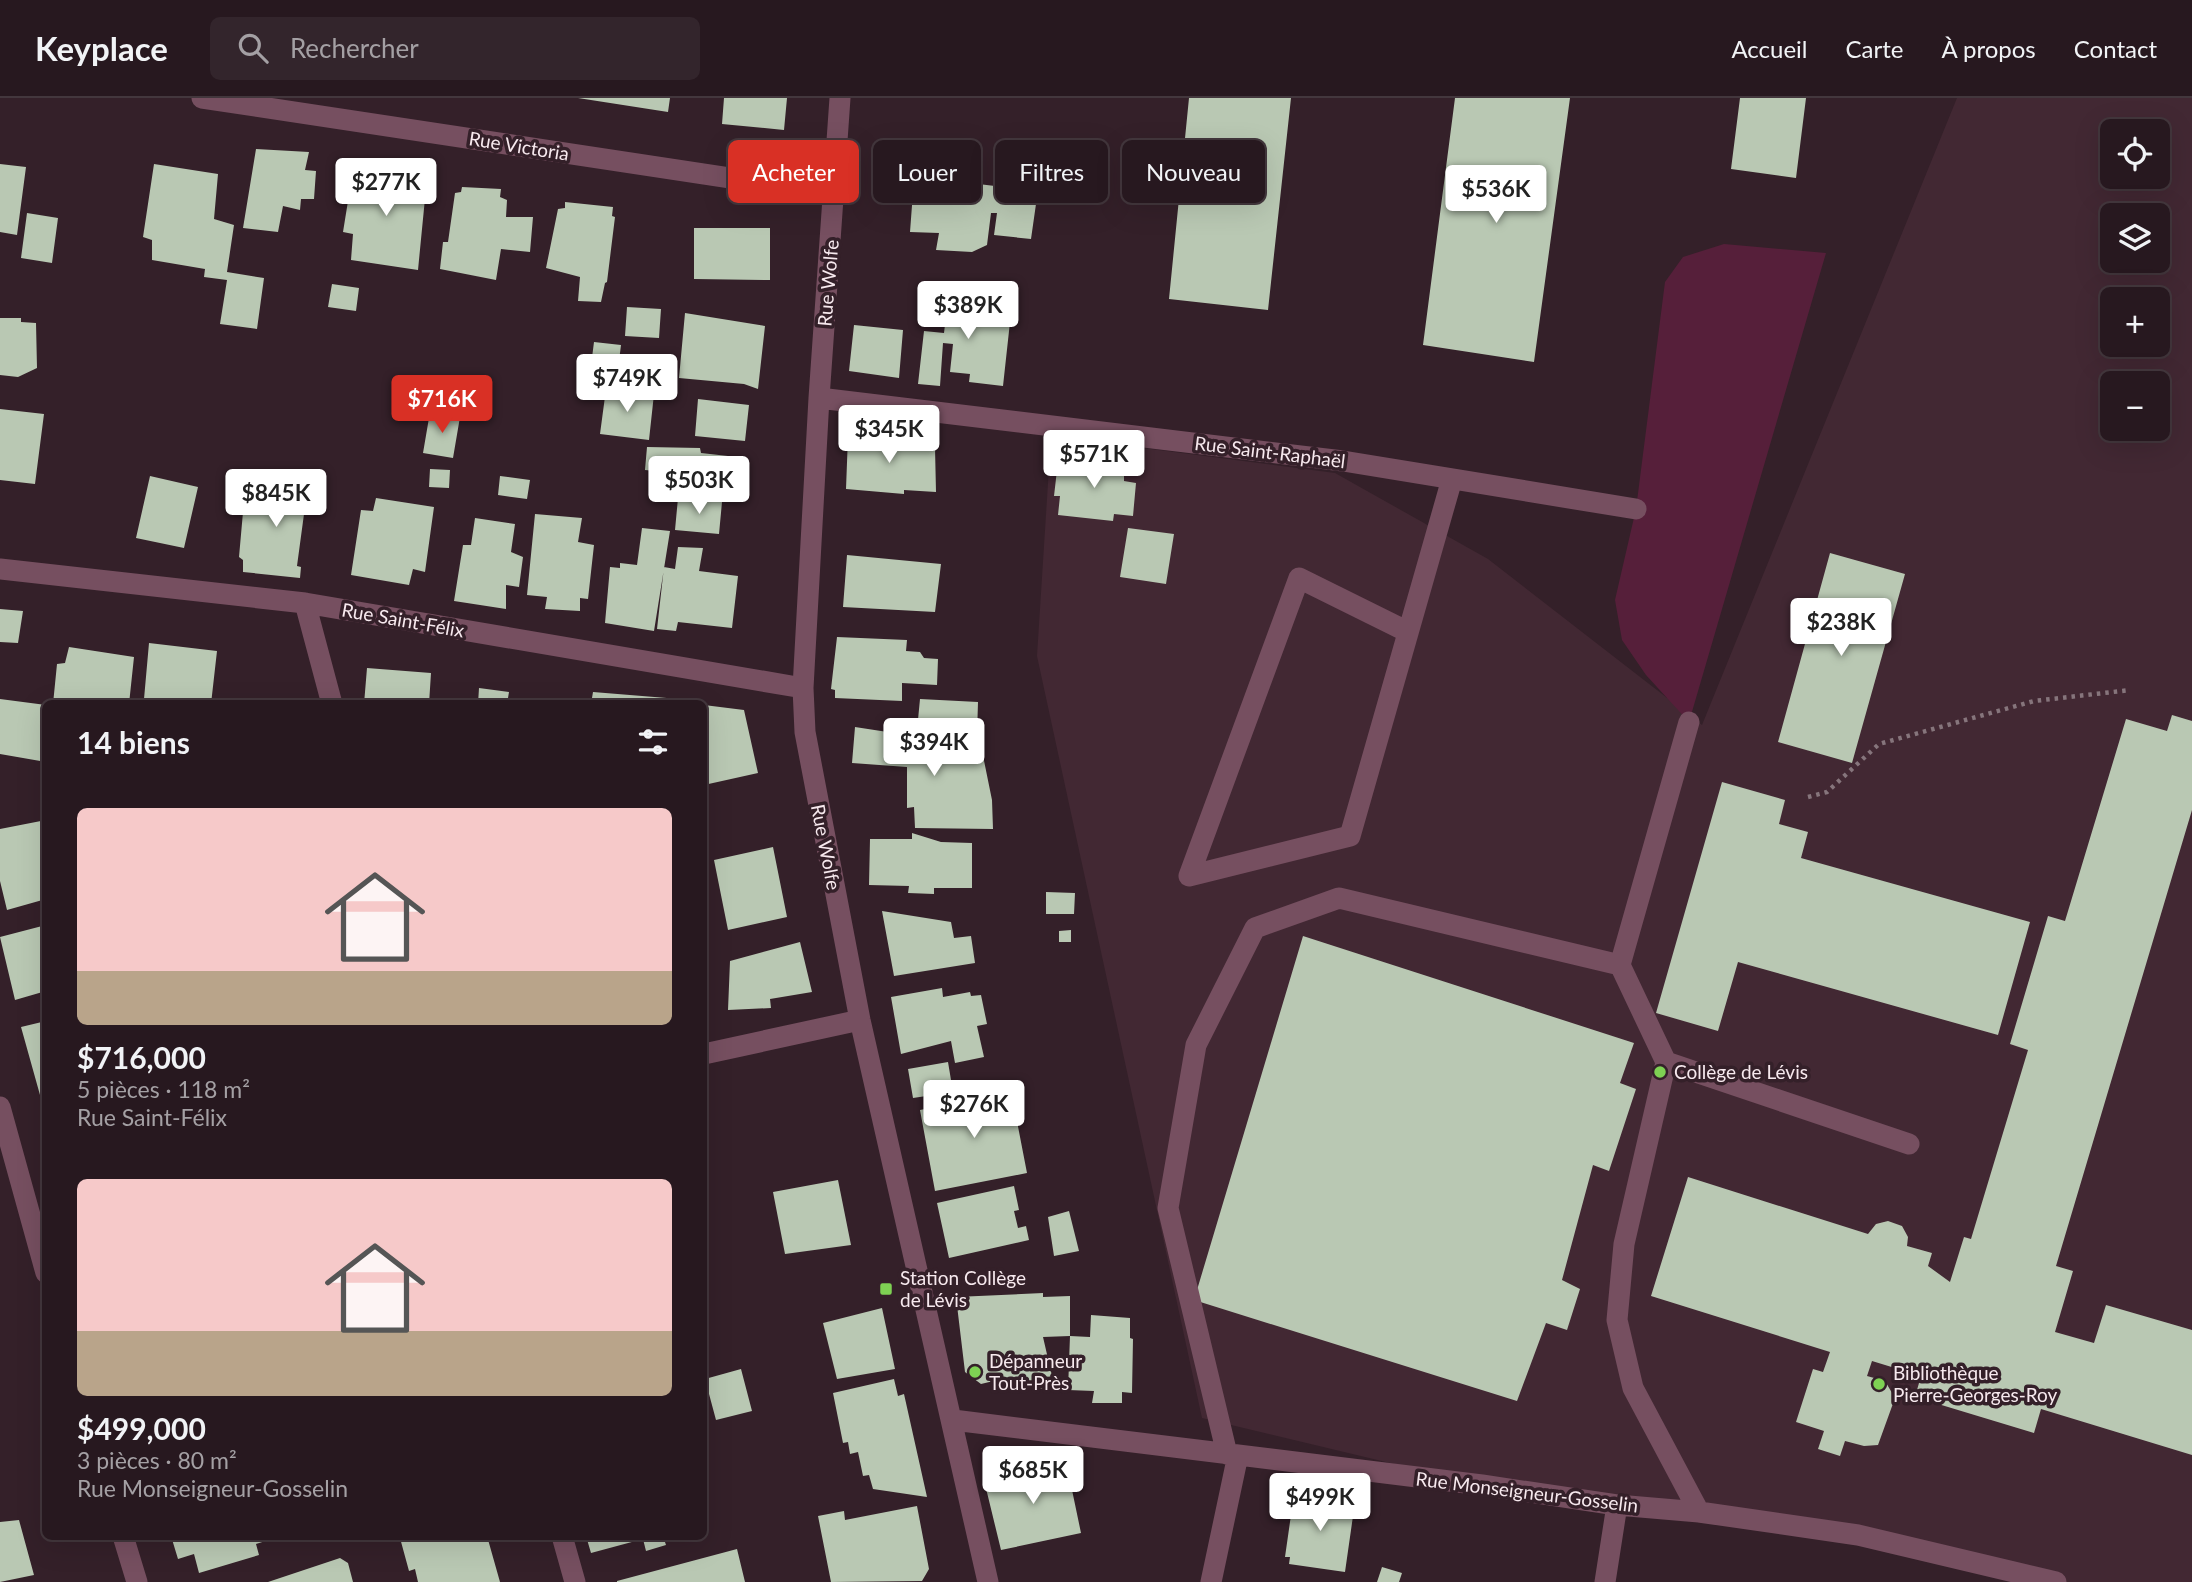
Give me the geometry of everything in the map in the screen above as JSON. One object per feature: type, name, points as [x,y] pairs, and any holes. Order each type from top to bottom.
[{"type":"street","name":"Rue Victoria","points":[[202,98],[728,178]]},
{"type":"street","name":"Rue Wolfe","points":[[838,140],[840,98]]},
{"type":"street","name":"Rue Wolfe","points":[[834,203],[819,398],[803,688],[804,732],[860,1020],[988,1582]]},
{"type":"street","name":"Rue Saint-Raphaël","points":[[819,398],[1343,461],[1636,509]]},
{"type":"street","points":[[1408,632],[1299,578],[1189,876],[1350,836],[1452,479]]},
{"type":"street","name":"Rue Saint-Félix","points":[[0,569],[305,603],[803,688]]},
{"type":"street","points":[[305,603],[331,700]]},
{"type":"street","points":[[1689,722],[1620,965],[1666,1062],[1624,1244],[1617,1320],[1633,1388],[1699,1512]]},
{"type":"street","points":[[1211,1582],[1232,1454],[1168,1208],[1196,1045],[1255,928],[1339,898],[1620,965]]},
{"type":"street","points":[[707,1053],[860,1020]]},
{"type":"street","points":[[1666,1062],[1909,1144]]},
{"type":"street","points":[[0,1107],[42,1259]]},
{"type":"street","name":"Rue Monseigneur-Gosselin","points":[[953,1420],[1617,1505],[1699,1512],[1858,1535],[2056,1582]]},
{"type":"street","points":[[1605,1582],[1617,1505]]},
{"type":"street","points":[[124,1540],[137,1582]]},
{"type":"street","points":[[563,1540],[575,1582]]},
{"type":"path","points":[[1808,797],[1827,792],[1879,744],[1890,740],[2034,701],[2130,690]]},
{"type":"shaded area","name":"Collège de Lévis","points":[[1957,98],[2192,98],[2192,1582],[2056,1582],[1975,1564],[1482,1485],[1202,1418],[1037,656],[1051,436],[1335,473],[1488,559],[1702,725]]},
{"type":"shaded area","points":[[1724,244],[1826,253],[1689,722],[1646,675],[1622,640],[1615,600],[1636,509],[1665,282],[1683,257]]},
{"type":"building","points":[[578,98],[670,98],[668,112]]},
{"type":"building","points":[[724,98],[787,98],[784,130],[722,124]]},
{"type":"building","points":[[1189,98],[1291,98],[1268,310],[1169,299],[1179,203],[1265,203],[1265,140],[1185,140]]},
{"type":"building","points":[[1455,98],[1570,98],[1534,362],[1423,345]]},
{"type":"building","points":[[1740,98],[1806,98],[1796,178],[1731,169]]},
{"type":"building","points":[[256,149],[309,152],[305,170],[316,171],[314,199],[301,199],[300,210],[283,206],[278,232],[243,228]]},
{"type":"building","points":[[0,164],[26,167],[17,235],[0,232]]},
{"type":"building","points":[[154,164],[218,174],[214,219],[234,225],[227,272],[264,278],[257,329],[220,324],[227,280],[204,277],[205,269],[152,260],[152,240],[143,237]]},
{"type":"building","points":[[353,170],[427,178],[418,270],[351,260],[353,234],[343,232]]},
{"type":"building","points":[[981,184],[995,186],[995,203],[1036,203],[1031,239],[994,235],[997,213],[991,213],[987,245],[972,252],[936,250],[939,233],[910,232],[912,203],[981,203]]},
{"type":"building","points":[[462,187],[501,189],[500,197],[507,200],[506,217],[533,217],[530,252],[501,249],[496,280],[440,269],[443,242],[448,242],[455,193],[461,192]]},
{"type":"building","points":[[565,202],[613,207],[612,216],[615,217],[607,282],[601,302],[578,301],[580,277],[546,268],[558,209],[565,208]]},
{"type":"building","points":[[27,213],[58,218],[52,263],[21,258]]},
{"type":"building","points":[[694,228],[770,228],[770,280],[694,279]]},
{"type":"building","points":[[332,284],[359,288],[356,311],[328,307]]},
{"type":"building","points":[[949,291],[1001,296],[997,321],[1010,322],[1003,386],[969,382],[970,374],[950,372],[953,344],[943,343],[940,386],[918,384],[924,331],[944,333]]},
{"type":"building","points":[[627,307],[661,309],[659,338],[625,336]]},
{"type":"building","points":[[685,313],[765,326],[758,389],[744,384],[679,378]]},
{"type":"building","points":[[0,318],[21,318],[21,322],[36,323],[37,368],[18,377],[0,375]]},
{"type":"building","points":[[854,325],[903,330],[899,378],[849,371]]},
{"type":"building","points":[[594,342],[621,345],[616,385],[589,381]]},
{"type":"building","points":[[606,389],[654,394],[649,440],[600,434]]},
{"type":"building","points":[[698,399],[749,405],[745,441],[695,436]]},
{"type":"building","points":[[0,409],[44,414],[35,484],[0,480]]},
{"type":"building","points":[[430,412],[460,417],[453,458],[423,453]]},
{"type":"building","points":[[877,433],[908,437],[907,445],[935,448],[936,492],[904,490],[904,494],[846,489],[848,436]]},
{"type":"building","points":[[647,447],[700,448],[701,453],[746,458],[745,486],[697,481],[698,475],[645,470]]},
{"type":"building","points":[[1066,456],[1120,462],[1119,474],[1124,474],[1124,481],[1136,483],[1133,516],[1114,514],[1113,521],[1058,515],[1060,496],[1054,496],[1057,470],[1064,471]]},
{"type":"building","points":[[430,469],[450,470],[449,488],[429,487]]},
{"type":"building","points":[[269,472],[309,477],[297,566],[301,567],[300,578],[243,572],[243,560],[239,557],[243,512],[264,513]]},
{"type":"building","points":[[150,476],[198,487],[184,548],[136,538]]},
{"type":"building","points":[[500,476],[530,480],[527,499],[498,495]]},
{"type":"building","points":[[376,498],[434,507],[425,572],[413,569],[409,585],[351,575],[361,510],[373,511]]},
{"type":"building","points":[[678,498],[722,502],[719,534],[675,530]]},
{"type":"building","points":[[535,514],[582,518],[578,542],[594,545],[588,599],[580,598],[580,611],[545,609],[547,597],[527,595]]},
{"type":"building","points":[[475,518],[515,524],[511,552],[523,557],[519,587],[506,585],[506,609],[454,601],[463,545],[471,545]]},
{"type":"building","points":[[642,528],[670,531],[654,631],[605,623],[610,567],[620,568],[620,563],[637,565]]},
{"type":"building","points":[[1128,528],[1174,534],[1166,584],[1120,577]]},
{"type":"building","points":[[678,547],[703,548],[699,571],[738,576],[732,628],[678,622],[676,631],[657,629],[664,567],[675,569]]},
{"type":"building","points":[[1830,553],[1905,574],[1852,763],[1778,742]]},
{"type":"building","points":[[847,555],[941,564],[935,612],[843,607]]},
{"type":"building","points":[[0,609],[23,611],[18,643],[0,642]]},
{"type":"building","points":[[837,637],[907,640],[906,651],[920,652],[924,658],[938,659],[937,685],[902,683],[902,701],[835,698],[835,690],[831,689]]},
{"type":"building","points":[[149,643],[217,651],[211,700],[144,699]]},
{"type":"building","points":[[69,647],[134,657],[129,700],[53,700],[57,664],[65,663]]},
{"type":"building","points":[[367,668],[431,673],[429,700],[364,700]]},
{"type":"building","points":[[479,688],[509,692],[508,700],[478,700]]},
{"type":"building","points":[[593,692],[679,700],[592,700]]},
{"type":"building","points":[[0,699],[42,704],[42,761],[0,754]]},
{"type":"building","points":[[920,699],[978,702],[977,735],[917,730]]},
{"type":"building","points":[[707,705],[744,710],[758,773],[707,784]]},
{"type":"building","points":[[2172,715],[2192,721],[2192,810],[2056,1266],[2073,1271],[2055,1332],[2094,1343],[2106,1305],[2192,1330],[2192,1455],[2041,1409],[2034,1433],[1915,1397],[1921,1376],[1872,1361],[1867,1376],[1885,1381],[1895,1398],[1878,1445],[1864,1446],[1845,1441],[1840,1456],[1818,1449],[1824,1431],[1796,1422],[1813,1369],[1823,1372],[1830,1352],[1651,1296],[1688,1177],[1868,1234],[1876,1224],[1888,1221],[1902,1226],[1908,1237],[1907,1246],[1932,1253],[1928,1266],[1950,1282],[1964,1237],[1971,1239],[2028,1050],[2010,1044],[2048,916],[2065,921],[2126,719],[2167,731]]},
{"type":"building","points":[[855,727],[907,735],[907,746],[914,746],[914,742],[980,741],[992,800],[993,829],[915,828],[914,807],[907,808],[907,767],[852,763]]},
{"type":"building","points":[[1722,782],[1785,800],[1779,824],[1808,832],[1801,858],[2030,922],[1998,1035],[1738,962],[1718,1031],[1656,1013]]},
{"type":"building","points":[[42,821],[42,900],[7,910],[0,881],[0,829]]},
{"type":"building","points":[[912,833],[941,842],[972,843],[972,888],[934,888],[934,894],[908,893],[909,886],[869,885],[870,839],[912,839]]},
{"type":"building","points":[[773,847],[787,917],[728,930],[714,860]]},
{"type":"building","points":[[1046,892],[1075,893],[1074,914],[1046,914]]},
{"type":"building","points":[[882,911],[951,922],[954,938],[971,936],[975,963],[894,976]]},
{"type":"building","points":[[42,926],[42,992],[15,1000],[0,937]]},
{"type":"building","points":[[1071,930],[1071,942],[1059,942],[1059,931]]},
{"type":"building","points":[[1303,936],[1634,1043],[1620,1083],[1636,1089],[1609,1171],[1593,1165],[1562,1280],[1580,1289],[1567,1330],[1546,1323],[1517,1401],[1194,1300]]},
{"type":"building","points":[[800,942],[812,992],[770,999],[771,1008],[728,1010],[730,961]]},
{"type":"building","points":[[942,988],[943,997],[970,992],[971,996],[981,995],[987,1024],[977,1026],[984,1057],[955,1063],[951,1041],[901,1054],[891,997]]},
{"type":"building","points":[[42,1022],[40,1095],[21,1027]]},
{"type":"building","points":[[948,1062],[953,1092],[913,1098],[908,1069]]},
{"type":"building","points":[[1009,1080],[1027,1173],[935,1191],[920,1110],[996,1095],[993,1083]]},
{"type":"building","points":[[838,1180],[851,1245],[785,1254],[773,1192]]},
{"type":"building","points":[[1014,1186],[1019,1210],[1014,1211],[1018,1228],[1026,1226],[1029,1240],[949,1258],[937,1203]]},
{"type":"building","points":[[1069,1211],[1079,1251],[1054,1256],[1048,1217]]},
{"type":"building","points":[[1043,1293],[1043,1297],[1070,1296],[1070,1336],[1043,1337],[1055,1389],[1012,1387],[1010,1377],[981,1384],[965,1372],[956,1297]]},
{"type":"building","points":[[882,1308],[895,1369],[837,1379],[823,1323]]},
{"type":"building","points":[[1091,1315],[1130,1318],[1130,1338],[1133,1339],[1132,1393],[1122,1392],[1122,1403],[1092,1403],[1094,1391],[1068,1390],[1070,1336],[1090,1337]]},
{"type":"building","points":[[741,1369],[752,1411],[716,1420],[707,1378]]},
{"type":"building","points":[[894,1379],[898,1396],[904,1394],[927,1497],[873,1489],[869,1475],[863,1476],[858,1452],[850,1454],[848,1442],[843,1443],[833,1393]]},
{"type":"building","points":[[1051,1465],[1052,1469],[1067,1466],[1081,1533],[1001,1550],[984,1480]]},
{"type":"building","points":[[1294,1494],[1355,1502],[1345,1572],[1289,1564],[1290,1557],[1285,1557]]},
{"type":"building","points":[[917,1506],[929,1569],[922,1581],[831,1582],[818,1516],[844,1511],[845,1520]]},
{"type":"building","points":[[19,1520],[34,1575],[0,1582],[0,1522]]},
{"type":"building","points":[[172,1540],[269,1540],[256,1544],[259,1555],[199,1573],[194,1554],[178,1559]]},
{"type":"building","points":[[401,1540],[488,1540],[500,1582],[418,1582],[415,1569],[409,1571]]},
{"type":"building","points":[[587,1540],[639,1540],[591,1553]]},
{"type":"building","points":[[643,1540],[664,1540],[666,1545],[646,1551]]},
{"type":"building","points":[[737,1549],[745,1582],[617,1582],[617,1581]]},
{"type":"building","points":[[340,1558],[348,1563],[353,1582],[268,1582]]},
{"type":"building","points":[[1382,1567],[1402,1573],[1399,1582],[1377,1582]]},
{"type":"place","name":"Collège de Lévis","points":[[1660,1072]]},
{"type":"place","name":"Station Collège de Lévis","points":[[886,1289]]},
{"type":"place","name":"Dépanneur Tout-Près","points":[[975,1372]]},
{"type":"place","name":"Bibliothèque Pierre-Georges-Roy","points":[[1879,1384]]}]
